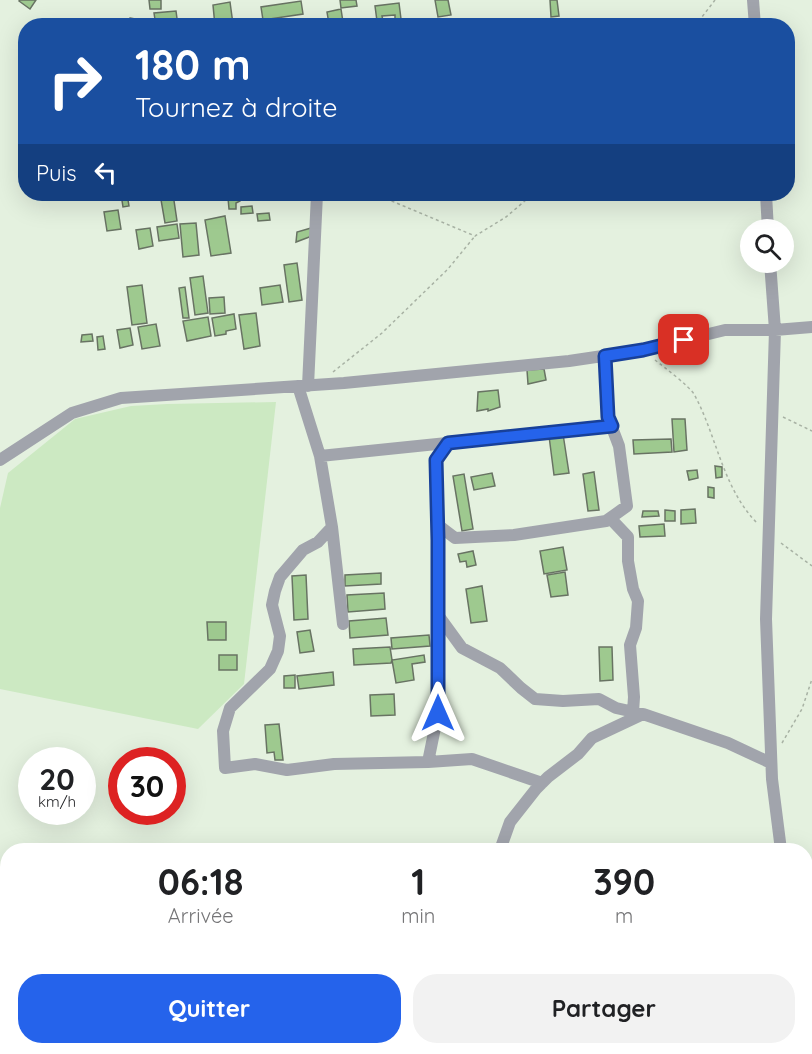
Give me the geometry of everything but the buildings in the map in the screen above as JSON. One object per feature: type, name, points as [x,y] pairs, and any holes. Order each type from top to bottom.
[{"type":"street","points":[[753,0],[754,18]]},
{"type":"street","points":[[316,201],[303,386],[320,456],[332,527],[343,624]]},
{"type":"street","points":[[766,201],[767,219]]},
{"type":"street","points":[[772,273],[775,330],[766,619],[772,779],[780,843]]},
{"type":"street","points":[[2,457],[72,413],[121,398],[303,386],[545,364],[643,350],[725,330],[812,327]]},
{"type":"street","points":[[438,525],[455,537],[514,535],[606,521],[627,506],[619,446],[608,417],[605,356]]},
{"type":"street","points":[[320,456],[612,426]]},
{"type":"street","points":[[428,762],[438,713],[436,460],[448,443]]},
{"type":"street","points":[[610,519],[628,537],[628,561],[633,589],[638,601],[636,628],[630,645],[634,697],[638,713]]},
{"type":"street","points":[[332,527],[318,542],[303,550],[280,577],[272,605],[280,636],[278,651],[270,669],[230,708],[223,731],[225,768],[255,764],[287,770],[334,764],[472,759],[542,783]]},
{"type":"street","points":[[438,615],[462,648],[500,668],[535,699],[563,701],[598,699],[616,708],[728,743],[771,763]]},
{"type":"street","points":[[502,843],[510,822],[542,783],[578,754],[592,738],[638,713]]},
{"type":"path","points":[[701,18],[715,0]]},
{"type":"path","points":[[392,201],[475,236]]},
{"type":"path","points":[[333,371],[382,333],[447,270],[475,236],[506,217],[525,201]]},
{"type":"path","points":[[643,350],[692,391],[733,490],[747,512],[769,534],[812,566]]},
{"type":"path","points":[[772,412],[812,431]]},
{"type":"path","points":[[782,745],[802,709],[812,679]]},
{"type":"green space","points":[[276,402],[244,684],[198,729],[0,689],[0,508],[8,473],[75,419],[131,406]]},
{"type":"route","points":[[438,713],[436,460],[448,443],[612,426],[608,417],[605,356],[684,340]]}]
